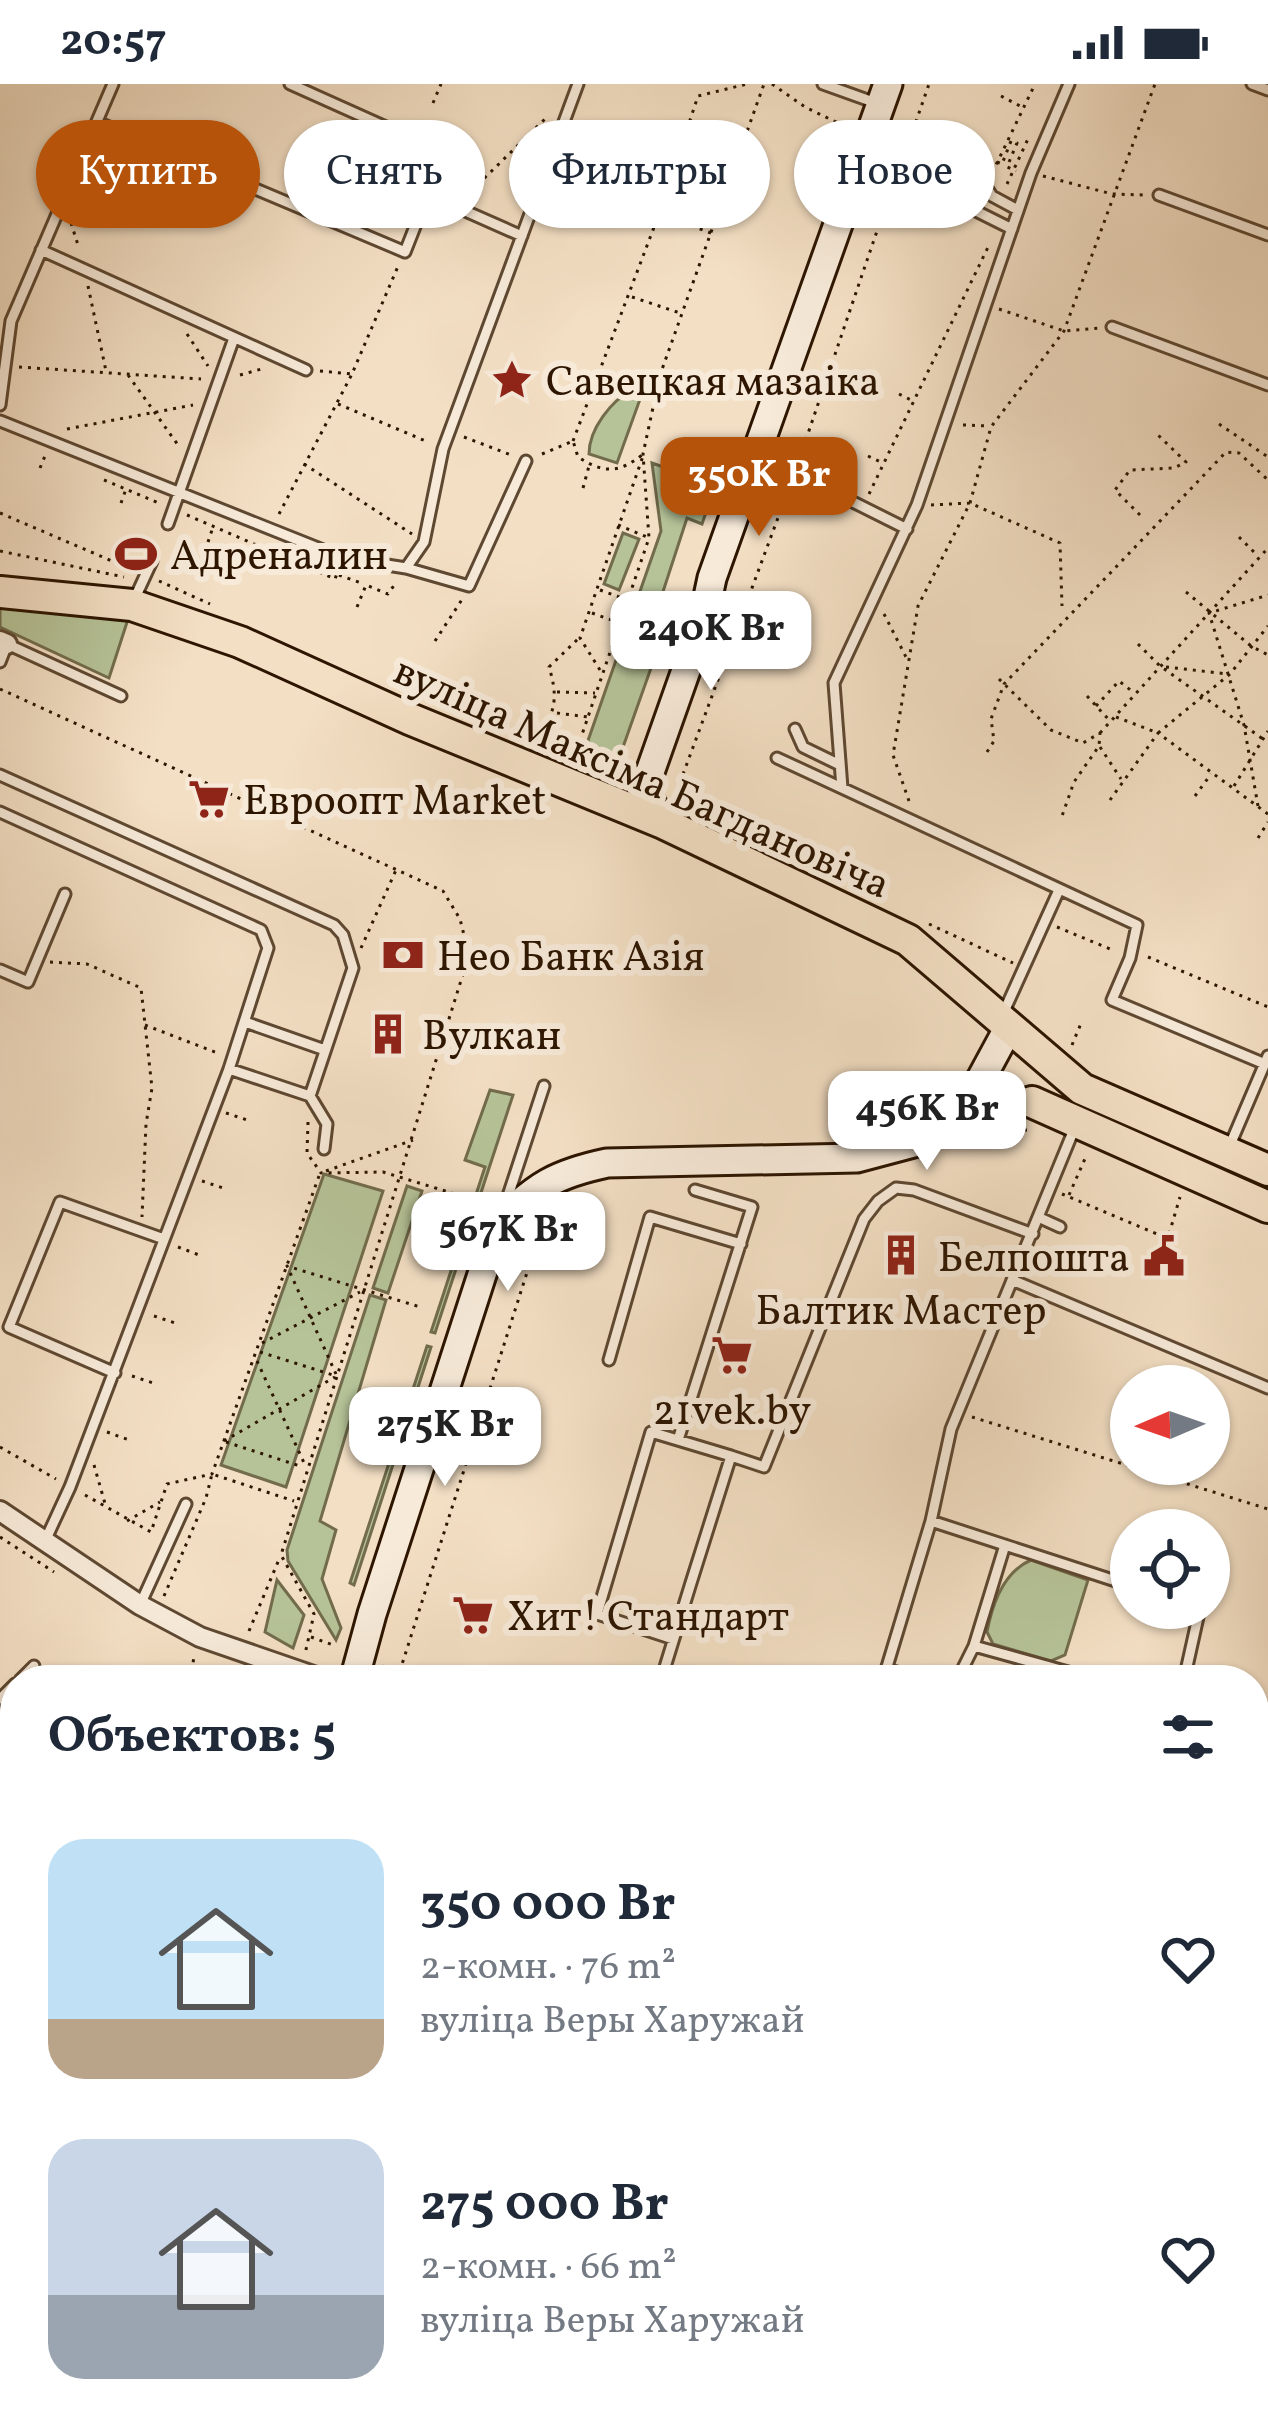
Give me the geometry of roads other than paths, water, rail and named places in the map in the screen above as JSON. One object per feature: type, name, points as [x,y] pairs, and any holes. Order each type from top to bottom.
[{"type":"main road","points":[[606,798],[628,784],[637,769],[690,624],[712,578],[836,228]]},
{"type":"main road","points":[[673,816],[644,789],[702,626],[712,578]]},
{"type":"main road","name":"вуліца Максіма Багдановіча","points":[[0,592],[140,587],[240,642],[410,719],[606,798],[673,816],[908,940],[1082,1089],[1268,1170]]},
{"type":"main road","points":[[967,1122],[1005,1023]]},
{"type":"main road","points":[[354,1665],[499,1222],[537,1185],[569,1171],[607,1163],[856,1158],[921,1142],[967,1122],[991,1102],[1032,1102],[1074,1131],[1268,1208]]},
{"type":"street","points":[[0,1511],[140,1605],[200,1637],[281,1665]]},
{"type":"lane","points":[[98,120],[113,84]]},
{"type":"lane","points":[[290,84],[370,120]]},
{"type":"lane","points":[[823,84],[885,94]]},
{"type":"lane","points":[[842,788],[833,683],[907,529],[1030,173],[1069,84]]},
{"type":"lane","points":[[1252,84],[1268,90]]},
{"type":"lane","points":[[406,568],[424,542],[449,430],[578,86]]},
{"type":"lane","points":[[995,195],[1018,210]]},
{"type":"lane","points":[[1159,195],[1268,235]]},
{"type":"lane","points":[[485,220],[522,236]]},
{"type":"lane","points":[[995,221],[1012,229]]},
{"type":"lane","points":[[0,405],[11,321],[51,228]]},
{"type":"lane","points":[[348,228],[405,252],[415,228]]},
{"type":"lane","points":[[41,250],[306,370]]},
{"type":"lane","points":[[1112,327],[1268,385]]},
{"type":"lane","points":[[168,524],[234,338]]},
{"type":"lane","points":[[0,421],[344,558],[406,568],[469,586],[526,461]]},
{"type":"lane","points":[[756,454],[907,529]]},
{"type":"lane","points":[[140,587],[152,561]]},
{"type":"lane","points":[[2,649],[122,696]]},
{"type":"lane","points":[[795,729],[803,747],[840,766]]},
{"type":"lane","points":[[777,758],[1137,925],[1112,1000],[1266,1060],[1227,1152]]},
{"type":"lane","points":[[0,775],[322,919],[343,935],[352,968],[309,1101]]},
{"type":"lane","points":[[0,812],[262,930],[268,949],[231,1064],[115,1373],[45,1541]]},
{"type":"lane","points":[[1005,1023],[1059,890]]},
{"type":"lane","points":[[0,970],[28,982],[65,894]]},
{"type":"lane","points":[[245,1022],[326,1050]]},
{"type":"lane","points":[[231,1064],[309,1101],[327,1124],[324,1149]]},
{"type":"lane","points":[[499,1222],[544,1086]]},
{"type":"lane","points":[[888,1665],[932,1521],[957,1413],[1074,1131]]},
{"type":"lane","points":[[674,1639],[597,1614],[651,1432],[764,1467],[864,1219],[896,1188],[914,1190],[1033,1234]]},
{"type":"lane","points":[[678,1440],[752,1207],[695,1190]]},
{"type":"lane","points":[[115,1373],[9,1327],[60,1202],[164,1239]]},
{"type":"lane","points":[[609,1360],[650,1217],[740,1244]]},
{"type":"lane","points":[[1038,1217],[1060,1227]]},
{"type":"lane","points":[[1014,1277],[1268,1388]]},
{"type":"lane","points":[[666,1665],[730,1456]]},
{"type":"lane","points":[[140,1605],[186,1504]]},
{"type":"lane","points":[[932,1521],[1110,1579]]},
{"type":"lane","points":[[964,1665],[1005,1545]]},
{"type":"lane","points":[[1187,1665],[1195,1629]]},
{"type":"lane","points":[[974,1646],[1042,1665]]},
{"type":"place","name":"Савецкая мазаіка","points":[[512,380]]},
{"type":"place","name":"Адреналин","points":[[136,554]]},
{"type":"place","name":"Евроопт Market","points":[[209,799]]},
{"type":"place","name":"Нео Банк Азія","points":[[403,955]]},
{"type":"place","name":"Вулкан","points":[[388,1034]]},
{"type":"place","name":"Балтик Мастер","points":[[901,1255]]},
{"type":"place","name":"Белпошта","points":[[1164,1256]]},
{"type":"place","name":"21vek.by","points":[[732,1355]]},
{"type":"place","name":"Хит! Стандарт","points":[[473,1615]]}]
